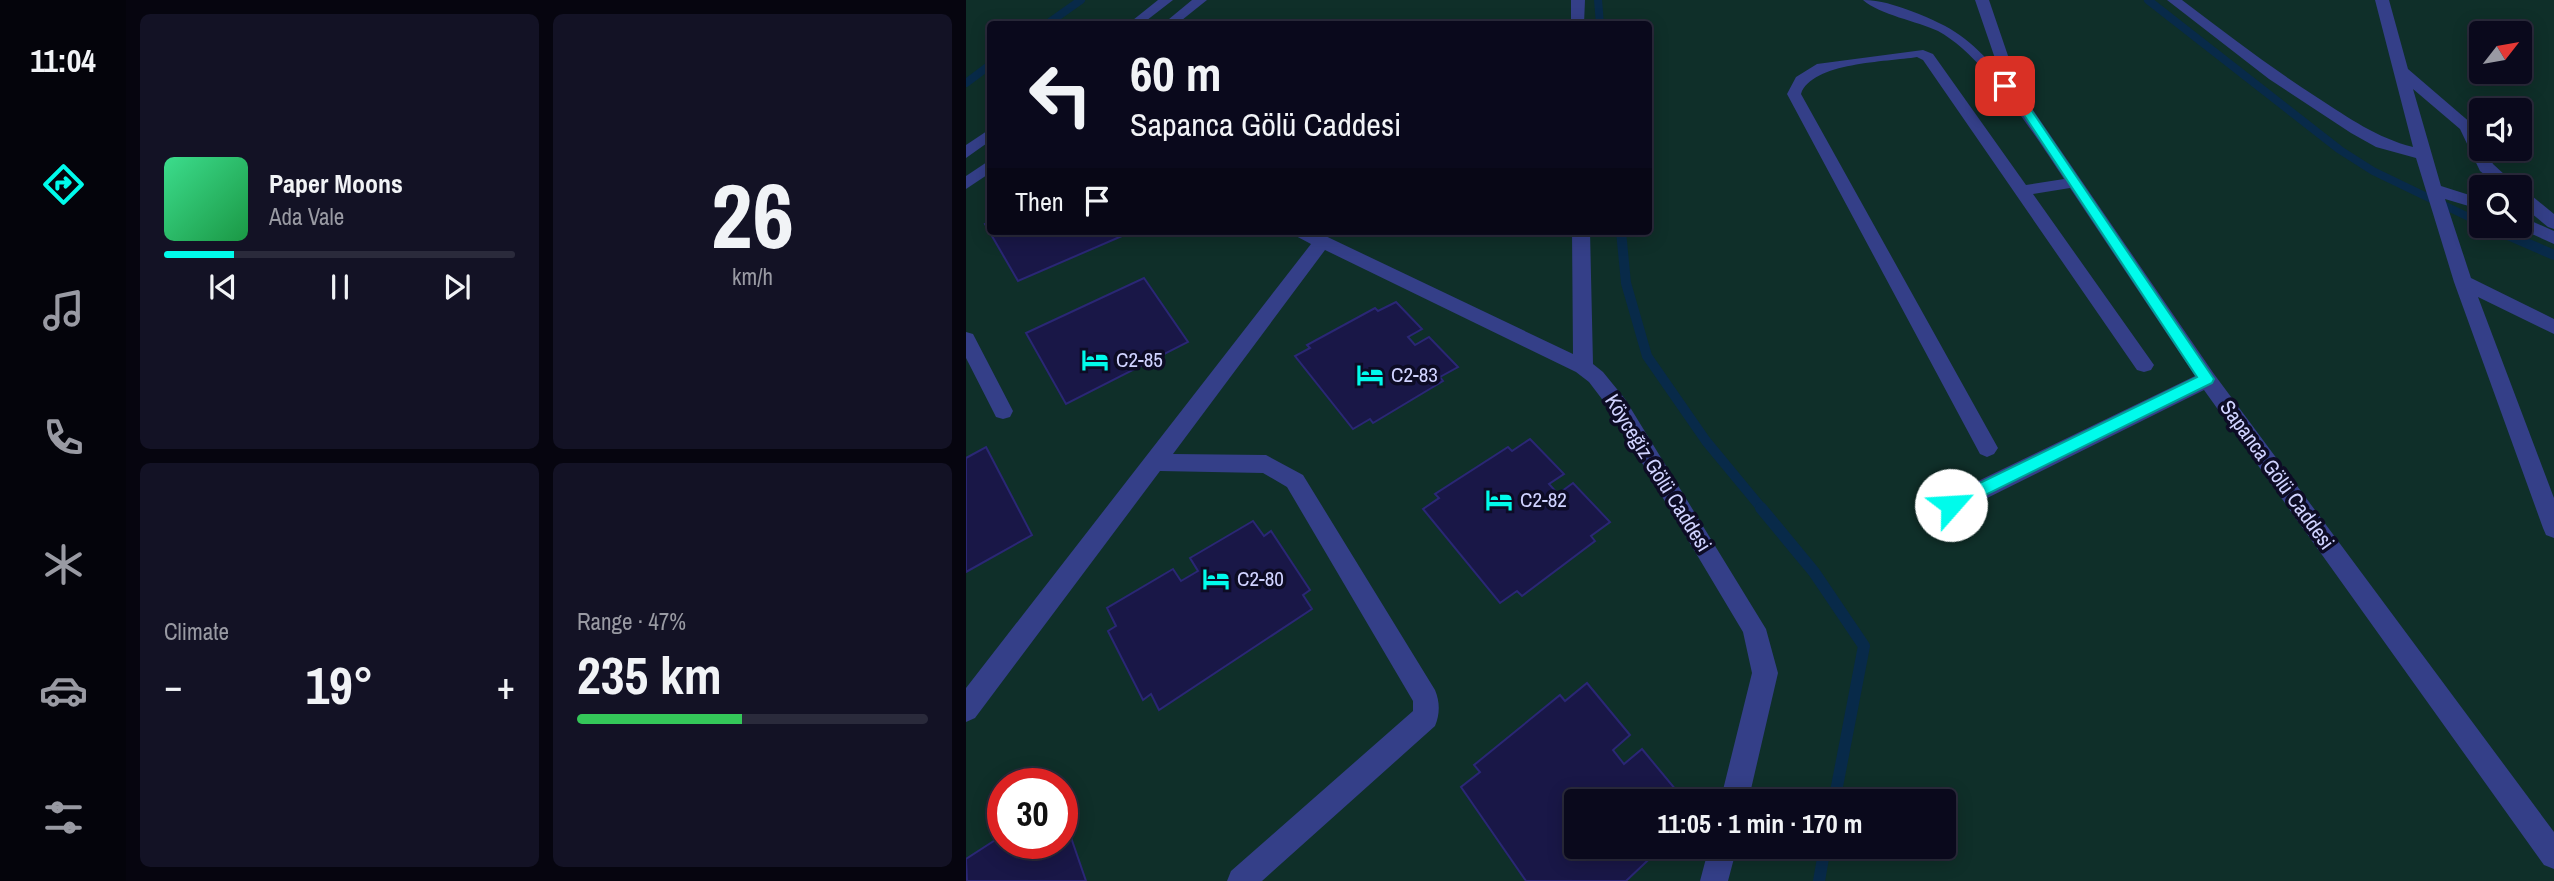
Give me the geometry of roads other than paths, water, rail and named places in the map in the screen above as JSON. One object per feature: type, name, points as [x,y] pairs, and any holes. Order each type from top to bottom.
[{"type":"street","points":[[1138,21],[1166,0]]},
{"type":"street","points":[[1173,21],[1200,0]]},
{"type":"street","points":[[1578,0],[1578,21]]},
{"type":"street","name":"Sapanca Gölü Caddesi","points":[[1870,0],[1944,29],[1970,49],[2015,98],[2075,182],[2207,379],[2554,855]]},
{"type":"street","points":[[1982,0],[2015,98]]},
{"type":"street","points":[[2174,0],[2274,76],[2356,130],[2382,144],[2423,155]]},
{"type":"street","points":[[2382,0],[2423,155],[2463,282],[2554,527]]},
{"type":"street","points":[[1987,449],[1794,94],[1802,78],[1822,67],[1924,54],[2144,365]]},
{"type":"street","points":[[2401,71],[2467,127],[2486,167],[2496,175]]},
{"type":"street","points":[[966,153],[987,136]]},
{"type":"street","points":[[966,184],[987,167]]},
{"type":"street","points":[[2022,191],[2075,182]]},
{"type":"street","points":[[2434,190],[2469,201]]},
{"type":"street","points":[[2532,205],[2554,223]]},
{"type":"street","points":[[2532,228],[2554,238]]},
{"type":"street","name":"Köyceğiz Gölü Caddesi","points":[[1308,235],[1583,367],[1596,377],[1618,405],[1754,629],[1761,649],[1765,673],[1737,789]]},
{"type":"street","points":[[1581,235],[1583,367]]},
{"type":"street","points":[[966,709],[1322,242]]},
{"type":"street","points":[[2463,282],[2554,327]]},
{"type":"street","points":[[966,339],[1003,411]]},
{"type":"street","points":[[1951,505],[2207,379]]},
{"type":"street","points":[[1154,462],[1266,464],[1295,481],[1426,699],[1426,717],[1241,881]]},
{"type":"street","points":[[1714,881],[1720,859]]},
{"type":"waterway","points":[[1051,21],[1081,0]]},
{"type":"waterway","points":[[1598,0],[1600,21]]},
{"type":"waterway","points":[[2148,0],[2340,150],[2373,171],[2469,217]]},
{"type":"waterway","points":[[966,83],[987,67]]},
{"type":"waterway","points":[[1621,235],[1626,283],[1647,356],[1706,441],[1763,510]]},
{"type":"waterway","points":[[2515,238],[2554,255]]},
{"type":"waterway","points":[[1761,508],[1814,572],[1864,646],[1836,789]]},
{"type":"waterway","points":[[1819,881],[1823,859]]},
{"type":"place","name":"C2-85","points":[[1095,360]]},
{"type":"place","name":"C2-83","points":[[1370,375]]},
{"type":"place","name":"C2-82","points":[[1499,500]]},
{"type":"place","name":"C2-80","points":[[1216,579]]}]
